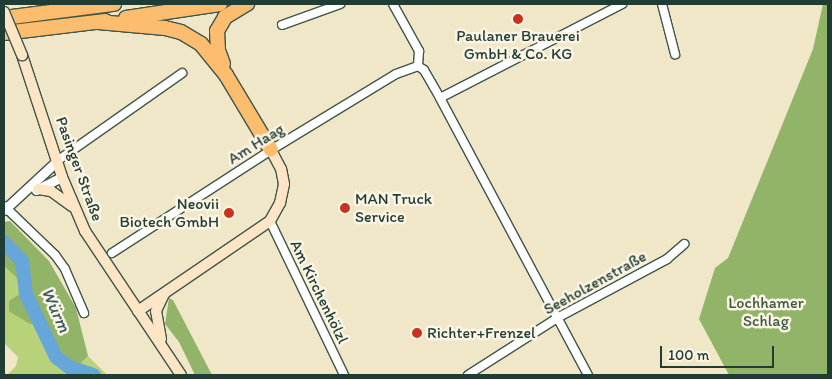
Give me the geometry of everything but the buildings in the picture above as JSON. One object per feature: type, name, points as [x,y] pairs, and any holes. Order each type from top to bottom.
[{"type":"highway","points":[[4,18],[114,4]]},
{"type":"highway","points":[[4,33],[98,22],[220,4]]},
{"type":"highway","points":[[226,75],[218,50],[218,31],[225,17],[247,4]]},
{"type":"highway","points":[[98,22],[155,26],[180,32],[201,44],[226,75],[271,150]]},
{"type":"main road","name":"Pasinger Straße","points":[[4,12],[22,55],[56,161],[73,206],[93,245],[181,375]]},
{"type":"main road","points":[[138,311],[270,221],[280,203],[284,184],[281,170],[271,150]]},
{"type":"main road","points":[[38,189],[51,191],[73,206]]},
{"type":"main road","points":[[162,345],[156,315],[164,294]]},
{"type":"street","points":[[282,25],[340,4]]},
{"type":"street","points":[[394,4],[419,51],[418,66],[424,70],[440,98],[588,375]]},
{"type":"street","points":[[440,98],[622,4]]},
{"type":"street","points":[[662,4],[676,54]]},
{"type":"street","name":"Am Haag","points":[[112,253],[271,150],[396,74],[418,66]]},
{"type":"street","points":[[84,313],[65,269],[4,208],[56,161],[182,73]]},
{"type":"street","points":[[16,199],[62,177]]},
{"type":"street","name":"Am Kirchenhölzl","points":[[270,221],[344,375]]},
{"type":"street","name":"Seeholzenstraße","points":[[468,375],[559,318],[667,259],[684,244]]},
{"type":"green space","name":"Lochhamer Schlag","points":[[823,4],[828,4],[828,375],[729,375],[699,319],[715,268],[728,258],[813,49]]},
{"type":"green space","points":[[10,221],[49,261],[76,308],[88,356],[79,365],[69,364],[44,323],[30,324],[9,311],[9,301],[23,292],[22,283],[4,266],[4,222]]},
{"type":"green space","points":[[4,266],[22,283],[23,292],[79,365],[88,356],[107,375],[7,375],[16,366],[18,357],[4,343]]},
{"type":"green space","points":[[169,298],[173,300],[212,375],[195,375],[179,342],[165,324]]},
{"type":"waterway","name":"Würm","points":[[4,242],[22,261],[26,294],[56,357],[69,367],[94,375]]},
{"type":"place","name":"Paulaner Brauerei GmbH & Co. KG","points":[[518,19]]},
{"type":"place","name":"MAN Truck Service","points":[[345,208]]},
{"type":"place","name":"Neovii Biotech GmbH","points":[[229,213]]},
{"type":"place","name":"Richter+Frenzel","points":[[417,333]]}]
